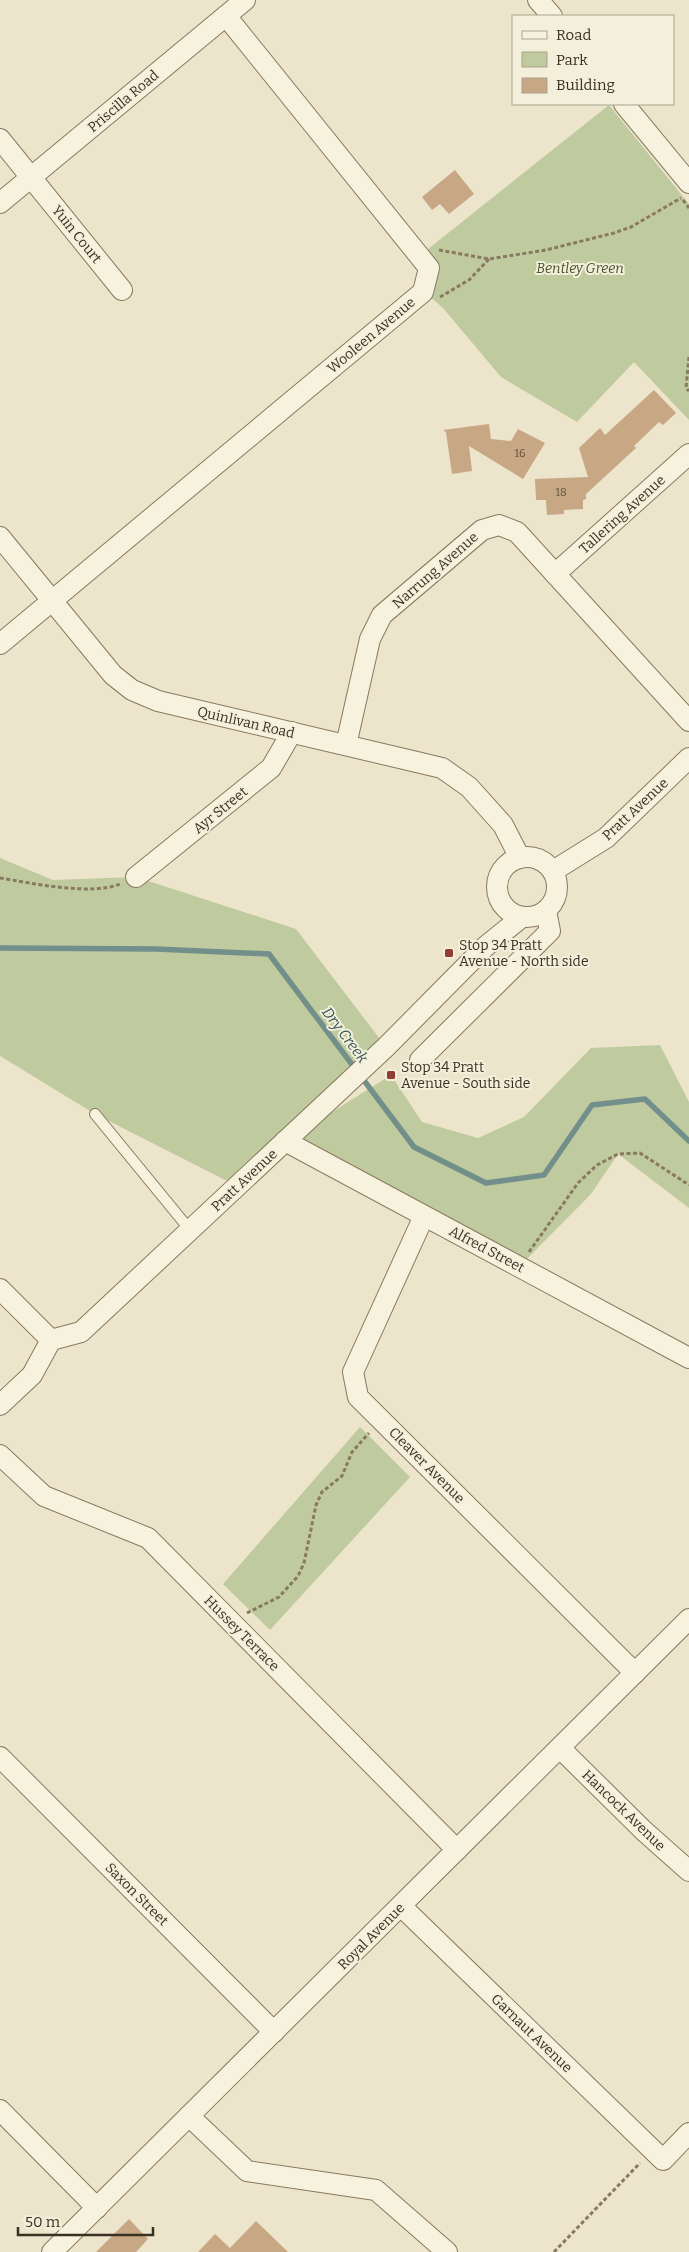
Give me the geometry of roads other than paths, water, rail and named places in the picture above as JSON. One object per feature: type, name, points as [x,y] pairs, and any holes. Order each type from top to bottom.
[{"type":"street","name":"Priscilla Road","points":[[0,203],[246,0]]},
{"type":"street","points":[[538,0],[551,15]]},
{"type":"street","name":"Wooleen Avenue","points":[[52,601],[423,292],[429,268],[226,16]]},
{"type":"street","points":[[625,105],[689,183]]},
{"type":"street","name":"Yuin Court","points":[[0,139],[122,290]]},
{"type":"street","name":"Tallering Avenue","points":[[555,574],[689,454]]},
{"type":"street","name":"Narrung Avenue","points":[[346,745],[370,639],[382,615],[482,530],[500,525],[516,532],[689,721]]},
{"type":"street","name":"Quinlivan Road","points":[[0,537],[113,676],[132,690],[158,701],[442,768],[469,786],[503,825],[520,858]]},
{"type":"street","points":[[0,644],[52,601]]},
{"type":"street","name":"Ayr Street","points":[[136,877],[271,768],[292,732]]},
{"type":"street","name":"Pratt Avenue","points":[[554,871],[606,838],[689,758]]},
{"type":"street","points":[[532,857],[542,860],[554,871],[558,887],[553,903],[546,911],[532,917],[514,912],[498,893],[497,886],[502,871],[508,863],[520,858],[532,857]]},
{"type":"street","points":[[420,1060],[550,931],[546,911]]},
{"type":"street","name":"Pratt Avenue","points":[[51,1340],[81,1332],[386,1047],[486,946],[514,912]]},
{"type":"street","name":"Alfred Street","points":[[285,1141],[689,1358]]},
{"type":"street","name":"Cleaver Avenue","points":[[424,1216],[353,1372],[358,1397],[635,1673]]},
{"type":"street","points":[[0,1289],[51,1340],[32,1375],[0,1405]]},
{"type":"street","name":"Hussey Terrace","points":[[0,1455],[44,1496],[148,1538],[457,1850]]},
{"type":"street","name":"Royal Avenue","points":[[52,2252],[689,1619]]},
{"type":"street","name":"Hancock Avenue","points":[[560,1748],[644,1831],[689,1871]]},
{"type":"street","name":"Saxon Street","points":[[0,1757],[274,2032]]},
{"type":"street","name":"Garnaut Avenue","points":[[401,1906],[658,2155],[689,2133]]},
{"type":"street","points":[[0,2110],[97,2208]]},
{"type":"street","points":[[189,2116],[247,2171],[376,2190],[448,2252]]},
{"type":"lane","points":[[95,1114],[190,1230]]},
{"type":"waterway","name":"Dry Creek","points":[[0,948],[156,949],[269,954],[414,1147],[486,1183],[544,1175],[592,1105],[645,1099],[689,1141]]},
{"type":"place","name":"Stop 34 Pratt Avenue - North side","points":[[449,953]]},
{"type":"place","name":"Stop 34 Pratt Avenue - South side","points":[[391,1075]]},
{"type":"park label","name":"Bentley Green","points":[[580,268]]}]
